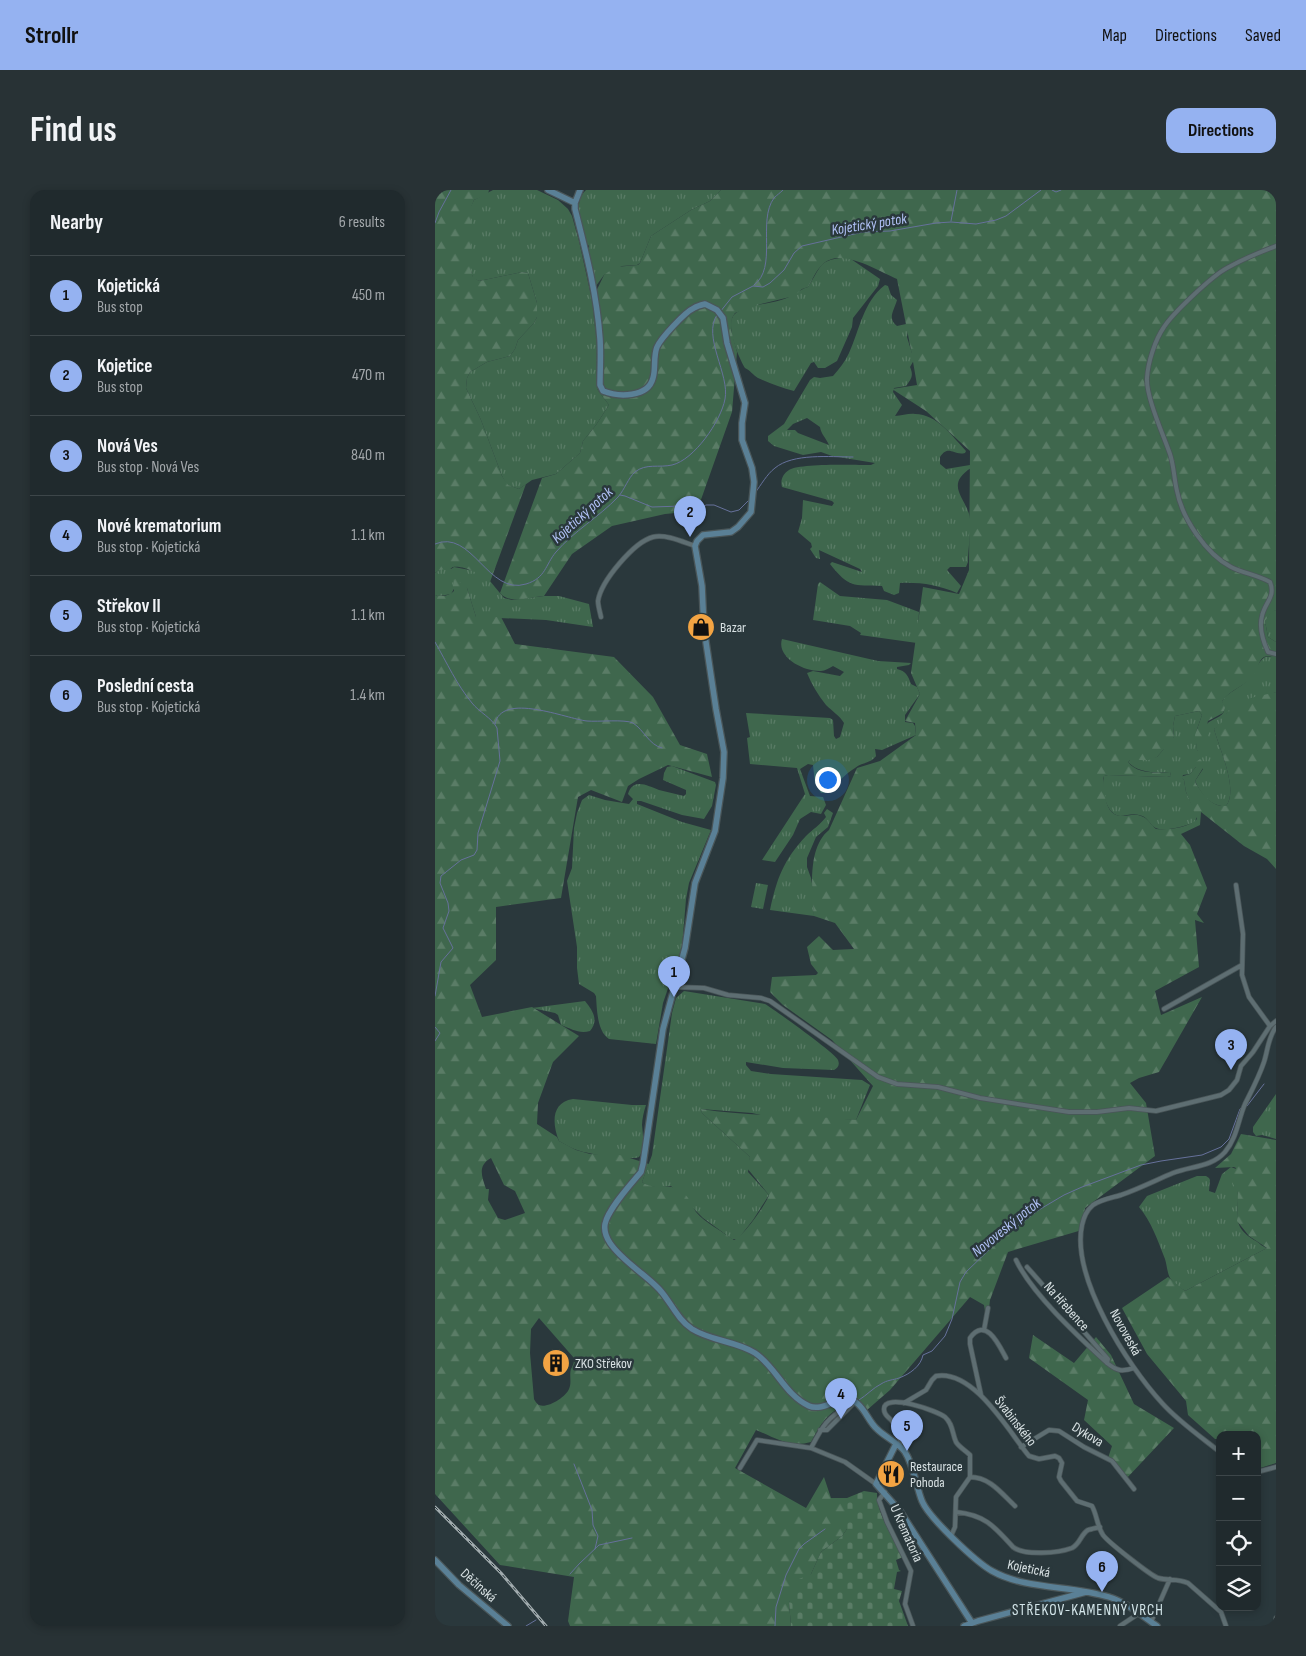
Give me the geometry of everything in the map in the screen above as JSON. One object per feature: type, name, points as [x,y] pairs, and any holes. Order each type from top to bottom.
[{"type":"street","points":[[548,190],[575,203]]},
{"type":"street","points":[[580,190],[575,203],[597,314],[600,339],[600,385],[603,391],[612,395],[643,391],[653,379],[655,352],[661,341],[693,308],[705,304],[717,310],[723,318],[727,343],[745,403],[742,440],[753,475],[751,512],[731,532],[703,535],[695,546],[702,586],[714,700],[724,752],[723,778],[715,831],[695,883],[685,948],[663,1029],[646,1151],[641,1172],[608,1215],[605,1228],[606,1237],[613,1247],[660,1290],[676,1314],[690,1327],[705,1335],[739,1344],[757,1354],[768,1364],[783,1384],[809,1406],[820,1408],[845,1399],[856,1401]]},
{"type":"street","points":[[1276,246],[1228,267],[1214,277],[1170,319],[1163,328],[1154,349],[1147,379],[1149,393],[1171,457],[1179,498],[1199,540],[1212,554],[1229,566],[1270,582],[1273,588],[1272,595],[1262,615],[1261,628],[1267,652],[1276,654]]},
{"type":"street","points":[[601,617],[598,602],[607,578],[622,560],[645,542],[653,537],[667,537],[695,546]]},
{"type":"street","points":[[1236,885],[1243,934],[1242,975],[1249,997],[1270,1026]]},
{"type":"street","points":[[1164,1009],[1242,965]]},
{"type":"street","points":[[675,987],[704,988],[728,995],[761,998],[770,1001],[878,1077],[897,1084],[938,1087],[979,1098],[1069,1112],[1097,1112],[1129,1108],[1156,1111],[1215,1097],[1229,1090],[1237,1080],[1241,1066],[1270,1026],[1276,1022]]},
{"type":"street","name":"Novoveská","points":[[1216,1449],[1163,1405],[1134,1368],[1106,1323],[1082,1260],[1080,1235],[1085,1214],[1092,1206],[1104,1199],[1120,1195],[1173,1173],[1211,1163],[1223,1154],[1235,1136],[1242,1112],[1264,1061],[1272,1031],[1276,1027]]},
{"type":"street","name":"Na Hřebence","points":[[1016,1260],[1021,1271],[1042,1297],[1080,1338],[1107,1363],[1116,1370],[1123,1371],[1134,1368]]},
{"type":"street","name":"Na Hřebence","points":[[1027,1267],[1108,1359],[1107,1363]]},
{"type":"street","points":[[984,1330],[988,1308]]},
{"type":"street","points":[[984,1330],[994,1337],[1006,1358]]},
{"type":"street","points":[[981,1395],[970,1338],[977,1332],[984,1330]]},
{"type":"street","name":"Švabinského","points":[[898,1445],[901,1441],[894,1424],[886,1416],[883,1409],[886,1404],[889,1401],[904,1403],[926,1390],[936,1376],[941,1375],[959,1380],[981,1395],[1029,1456],[1035,1458],[1055,1456],[1059,1458],[1062,1463],[1059,1477],[1061,1482],[1077,1501],[1092,1506],[1099,1527],[1107,1539],[1157,1578],[1183,1580],[1188,1583],[1221,1612],[1226,1626]]},
{"type":"street","points":[[811,1448],[820,1430],[831,1416],[856,1401]]},
{"type":"street","name":"Kojetická","points":[[856,1401],[876,1429],[898,1445],[906,1454],[923,1503],[932,1517],[980,1563],[991,1571],[1017,1581],[1088,1592],[1111,1598],[1157,1626]]},
{"type":"street","points":[[904,1403],[932,1410],[945,1417],[950,1422],[957,1443],[970,1454],[970,1477],[959,1490],[956,1497],[955,1527],[951,1536]]},
{"type":"street","points":[[820,1430],[827,1430],[849,1406]]},
{"type":"street","name":"Dykova","points":[[1021,1446],[1049,1430],[1059,1431],[1111,1461],[1134,1489]]},
{"type":"street","name":"U Krematoria","points":[[740,1468],[757,1440],[811,1448],[855,1467],[885,1492],[879,1500],[887,1522],[911,1571],[905,1604],[913,1626]]},
{"type":"street","points":[[876,1484],[891,1453],[898,1445]]},
{"type":"street","points":[[1261,1471],[1276,1467]]},
{"type":"street","points":[[970,1477],[977,1477],[990,1482],[1015,1506]]},
{"type":"street","points":[[885,1492],[905,1518],[972,1623]]},
{"type":"street","points":[[956,1512],[975,1515],[988,1522],[1013,1547],[1022,1551],[1051,1552],[1073,1547],[1088,1530],[1099,1527]]},
{"type":"street","name":"Děčínská","points":[[435,1560],[466,1591],[508,1626]]},
{"type":"street","points":[[1151,1622],[1170,1579]]},
{"type":"street","points":[[964,1626],[1088,1592]]},
{"type":"street","points":[[1121,1626],[1138,1614]]},
{"type":"street","points":[[1275,1626],[1276,1618]]},
{"type":"green space","points":[[435,190],[489,190],[488,194],[474,200],[471,207],[471,271],[473,277],[479,281],[522,272],[528,273],[537,303],[537,317],[534,323],[518,340],[510,356],[487,362],[470,372],[467,378],[466,388],[481,420],[502,476],[508,485],[519,489],[526,484],[490,582],[468,569],[457,567],[435,573]]},
{"type":"green space","points":[[493,190],[537,190],[558,200],[568,209],[572,216],[592,300],[596,336],[597,389],[609,405],[583,441],[580,453],[556,474],[532,480],[519,489],[507,485],[502,476],[481,420],[466,388],[470,372],[487,362],[510,356],[518,340],[534,323],[537,317],[537,303],[528,273],[522,272],[479,281],[473,278],[471,271],[471,206],[474,200]]},
{"type":"green space","points":[[586,190],[721,190],[710,201],[691,210],[651,236],[640,263],[622,266],[604,275],[596,286],[588,254],[589,246],[586,242],[579,214],[580,201]]},
{"type":"green space","points":[[721,190],[1276,190],[1276,610],[1265,621],[1268,637],[1276,642],[1276,657],[1262,658],[1254,675],[1222,701],[1225,708],[1223,713],[1208,721],[1207,756],[1203,756],[1197,750],[1195,735],[1202,715],[1199,711],[1175,716],[1173,726],[1174,737],[1170,745],[1157,757],[1149,760],[1130,760],[1128,762],[1136,769],[1142,771],[1170,772],[1171,776],[1108,775],[1104,776],[1103,779],[1106,802],[1111,812],[1115,815],[1139,815],[1146,818],[1156,829],[1178,828],[1197,819],[1186,792],[1184,780],[1180,777],[1190,774],[1196,767],[1196,762],[1200,759],[1206,763],[1195,781],[1196,784],[1205,796],[1216,805],[1226,806],[1229,799],[1229,780],[1214,729],[1221,723],[1228,711],[1236,705],[1246,700],[1276,692],[1276,869],[1267,859],[1244,846],[1201,812],[1200,825],[1181,834],[1190,845],[1207,888],[1197,914],[1204,923],[1195,920],[1199,967],[1155,991],[1161,1015],[1202,997],[1159,1072],[1130,1083],[1146,1103],[1155,1156],[1085,1208],[1082,1230],[1008,1252],[990,1300],[987,1324],[984,1305],[970,1297],[890,1390],[867,1410],[854,1399],[828,1416],[811,1442],[803,1444],[789,1443],[756,1430],[735,1468],[806,1508],[824,1477],[831,1498],[847,1498],[847,1529],[842,1536],[821,1552],[811,1574],[789,1602],[791,1626],[570,1626],[568,1621],[574,1577],[500,1565],[435,1494],[435,595],[445,596],[454,591],[453,577],[467,588],[476,617],[501,617],[515,644],[614,657],[653,697],[680,745],[707,754],[712,777],[668,765],[628,786],[622,802],[591,790],[578,797],[561,898],[496,907],[496,960],[470,985],[482,1017],[532,1007],[579,1036],[553,1062],[538,1103],[537,1124],[557,1137],[559,1141],[576,1150],[590,1154],[620,1155],[649,1164],[642,1182],[651,1186],[674,1188],[682,1192],[700,1216],[734,1240],[743,1233],[754,1219],[769,1195],[747,1168],[750,1157],[702,1113],[701,1109],[856,1120],[873,1086],[832,1040],[783,1005],[770,992],[772,977],[816,975],[818,973],[811,964],[807,947],[819,936],[833,950],[854,949],[835,923],[814,916],[812,882],[817,847],[829,830],[857,768],[880,761],[916,735],[915,723],[905,721],[920,694],[911,673],[923,587],[959,594],[969,570],[970,451],[926,411],[892,389],[917,385],[897,279],[860,262],[839,258],[831,259],[823,264],[808,287],[802,289],[794,296],[735,313],[732,318],[731,330],[737,352],[732,412],[697,511],[665,514],[612,526],[572,554],[544,596],[509,599],[500,593],[542,478],[556,474],[580,453],[583,441],[609,405],[597,389],[596,336],[592,300],[604,275],[615,267],[638,265],[651,236],[691,210],[710,201]],"holes":[[[491,1158],[504,1185],[515,1191],[525,1213],[505,1220],[498,1218],[488,1200],[489,1189],[486,1189],[482,1176],[482,1168]],[[539,1318],[574,1358],[570,1371],[570,1387],[567,1392],[556,1402],[542,1406],[538,1405],[534,1399],[530,1353],[531,1329]]]},
{"type":"green space","points":[[848,257],[880,279],[878,286],[853,318],[852,327],[837,361],[825,368],[818,368],[814,362],[811,363],[794,391],[758,378],[745,368],[733,340],[731,324],[732,318],[736,313],[746,308],[788,297],[808,287],[819,268],[826,262]]},
{"type":"green space","points":[[885,285],[888,286],[891,295],[897,300],[892,320],[897,326],[906,324],[909,326],[907,337],[914,360],[910,367],[912,375],[908,384],[894,388],[893,392],[902,405],[895,416],[923,415],[937,422],[966,451],[961,454],[946,451],[940,457],[940,464],[946,469],[970,465],[971,468],[963,475],[958,487],[970,519],[968,562],[966,567],[950,567],[947,570],[961,586],[957,593],[929,585],[900,583],[899,593],[894,595],[884,591],[882,586],[852,584],[842,577],[830,564],[832,562],[862,572],[860,569],[819,550],[820,559],[816,558],[810,549],[812,547],[811,543],[798,532],[802,518],[803,500],[832,506],[834,503],[782,487],[781,482],[784,475],[789,470],[804,466],[871,465],[875,463],[832,456],[821,452],[803,455],[774,446],[768,441],[768,436],[784,424],[810,380],[814,377],[833,376],[842,365],[849,353],[863,316],[878,292]],"holes":[[[807,418],[820,427],[829,445],[798,433],[795,430],[787,430],[793,424]]]},
{"type":"green space","points":[[454,567],[485,575],[504,598],[512,600],[559,596],[589,604],[593,627],[546,620],[476,617],[467,588],[455,587],[451,594],[435,595],[435,573],[442,568],[451,569]]},
{"type":"green space","points":[[820,582],[840,596],[887,600],[919,612],[917,643],[860,635],[861,633],[850,626],[813,620],[818,584]]},
{"type":"green space","points":[[1276,610],[1276,642],[1268,637],[1265,621],[1271,612]]},
{"type":"green space","points":[[782,639],[878,661],[911,663],[897,667],[897,669],[906,674],[911,684],[917,687],[920,694],[905,715],[905,722],[913,723],[915,726],[916,735],[882,750],[875,749],[876,756],[874,759],[851,770],[828,793],[821,793],[815,783],[813,765],[808,764],[800,769],[810,796],[823,797],[826,805],[821,814],[811,812],[800,819],[793,835],[775,862],[762,860],[805,794],[797,768],[750,764],[747,738],[750,737],[746,713],[830,718],[833,720],[834,736],[836,739],[840,737],[844,723],[823,701],[807,673],[813,671],[840,676],[844,672],[833,666],[825,670],[814,671],[800,666],[787,658],[783,652],[781,646]]},
{"type":"green space","points":[[1265,657],[1276,657],[1276,692],[1227,713],[1223,724],[1214,729],[1229,780],[1229,799],[1226,806],[1211,802],[1200,791],[1195,781],[1203,769],[1196,762],[1196,767],[1190,774],[1183,775],[1182,778],[1197,816],[1195,822],[1174,828],[1157,829],[1142,816],[1134,814],[1120,816],[1111,811],[1105,800],[1104,776],[1171,776],[1170,772],[1142,770],[1128,762],[1130,760],[1157,757],[1174,737],[1173,726],[1175,716],[1199,711],[1202,715],[1197,729],[1197,750],[1207,756],[1207,724],[1222,714],[1224,709],[1222,701],[1227,695],[1248,680]]},
{"type":"green space","points":[[672,766],[715,782],[712,806],[704,819],[682,815],[641,801],[637,801],[637,804],[682,822],[711,830],[689,883],[682,947],[663,1003],[656,1044],[609,1039],[600,1026],[596,996],[579,984],[577,947],[567,881],[572,868],[574,828],[577,813],[582,800],[589,795],[629,804],[633,799],[628,794],[630,789],[637,784],[684,796],[686,790],[663,780],[667,767]]},
{"type":"green space","points":[[827,809],[833,813],[828,827],[816,837],[807,858],[807,867],[813,889],[814,916],[770,910],[778,879],[786,862],[806,836],[826,817],[824,813]]},
{"type":"green space","points":[[756,883],[768,885],[763,909],[751,907]]},
{"type":"green space","points":[[684,991],[765,1004],[827,1049],[839,1063],[838,1067],[834,1070],[783,1068],[746,1062],[751,1071],[862,1080],[870,1085],[856,1120],[770,1117],[752,1113],[701,1109],[702,1113],[750,1157],[748,1172],[769,1195],[738,1239],[732,1239],[703,1218],[671,1186],[652,1187],[642,1182],[652,1155],[672,1013],[676,998]]},
{"type":"green space","points":[[585,1001],[594,1016],[593,1027],[590,1031],[586,1032],[575,1031],[561,1025],[558,1015],[555,1013],[532,1008]]},
{"type":"green space","points":[[1276,1094],[1276,1139],[1262,1135],[1256,1136],[1253,1132],[1253,1127]]},
{"type":"green space","points":[[573,1099],[646,1105],[642,1123],[643,1146],[639,1157],[619,1158],[590,1153],[575,1149],[559,1141],[555,1128],[557,1109],[561,1104]]},
{"type":"green space","points":[[1241,1134],[1276,1140],[1276,1463],[1261,1468],[1261,1431],[1216,1431],[1215,1439],[1188,1415],[1186,1401],[1147,1354],[1122,1308],[1168,1277],[1185,1291],[1267,1248],[1249,1236],[1237,1221],[1238,1193],[1231,1180],[1236,1168],[1215,1168],[1231,1154]]},
{"type":"green space","points":[[1231,1167],[1236,1169],[1238,1221],[1240,1226],[1247,1235],[1267,1248],[1185,1291],[1170,1278],[1157,1238],[1139,1207],[1147,1196],[1197,1176],[1209,1178],[1209,1191],[1215,1193],[1222,1174]]},
{"type":"green space","points":[[1033,1335],[1074,1363],[1096,1337],[1111,1355],[1134,1404],[1174,1428],[1126,1479],[1108,1458],[1112,1446],[1084,1420],[1088,1400],[1029,1358]]},
{"type":"green space","points":[[864,1491],[877,1493],[877,1501],[882,1517],[903,1557],[896,1560],[901,1571],[897,1572],[894,1589],[902,1591],[899,1601],[908,1626],[791,1626],[789,1602],[799,1579],[811,1574],[821,1552],[842,1536],[847,1529],[847,1498]]},
{"type":"waterway","points":[[435,223],[451,190]]},
{"type":"waterway","points":[[754,285],[761,277],[765,267],[769,208],[774,198],[783,190]]},
{"type":"waterway","points":[[951,221],[957,190]]},
{"type":"waterway","name":"Kojetický potok","points":[[720,312],[732,297],[753,286],[763,287],[770,283],[784,270],[794,253],[802,246],[863,232],[890,231],[936,223],[976,224],[996,220],[1006,216],[1041,190]]},
{"type":"waterway","name":"Kojetický potok","points":[[1052,190],[1056,192],[1061,190]]},
{"type":"waterway","name":"Kojetický potok","points":[[435,544],[448,542],[459,545],[501,581],[513,585],[526,584],[538,578],[563,544],[618,497],[635,472],[648,467],[672,465],[689,456],[712,428],[725,399],[724,379],[713,334],[713,324],[717,315]]},
{"type":"waterway","points":[[755,493],[769,473],[783,463],[812,457],[853,457]]},
{"type":"waterway","points":[[620,495],[652,507],[682,506],[698,509],[706,505],[714,505],[731,512],[739,510],[749,500]]},
{"type":"waterway","name":"Kojetický potok","points":[[435,642],[467,696],[497,728],[500,761],[478,833],[477,850],[474,855],[461,860],[441,876],[440,883],[449,911],[443,928],[453,948],[441,962],[435,996]]},
{"type":"waterway","points":[[495,724],[500,714],[509,709],[521,708],[536,709],[587,721],[629,722],[637,726],[650,741],[662,748]]},
{"type":"waterway","name":"Kojetický potok","points":[[435,1027],[440,1033],[435,1041]]},
{"type":"waterway","name":"Novoveský potok","points":[[1247,1106],[1264,1084]]},
{"type":"waterway","name":"Novoveský potok","points":[[859,1400],[875,1387],[911,1372],[920,1363],[923,1355],[932,1351],[945,1336],[952,1319],[960,1282],[966,1272],[996,1243],[1037,1211],[1082,1187],[1141,1165],[1202,1155],[1221,1147],[1229,1139],[1240,1109],[1243,1107]]},
{"type":"waterway","points":[[574,1464],[592,1510],[593,1525],[598,1536],[595,1549]]},
{"type":"waterway","name":"Novoveský potok","points":[[775,1626],[776,1607],[786,1575],[799,1549],[825,1529]]},
{"type":"waterway","points":[[570,1574],[599,1545],[632,1538]]},
{"type":"waterway","points":[[526,1626],[536,1620]]},
{"type":"railway","points":[[435,1507],[501,1573],[546,1626]]},
{"type":"place","name":"Kojetice","points":[[690,537]]},
{"type":"place","name":"Bazar","points":[[701,627]]},
{"type":"place","name":"Kojetická","points":[[674,997]]},
{"type":"place","name":"Nová Ves","points":[[1231,1070]]},
{"type":"place","name":"ZKO Střekov","points":[[556,1363]]},
{"type":"place","name":"Nové krematorium","points":[[841,1419]]},
{"type":"place","name":"Střekov II","points":[[907,1451]]},
{"type":"place","name":"Restaurace Pohoda","points":[[891,1474]]},
{"type":"place","name":"Poslední cesta","points":[[1102,1592]]},
{"type":"district","name":"STŘEKOV-KAMENNÝ VRCH","points":[[1088,1610]]}]
